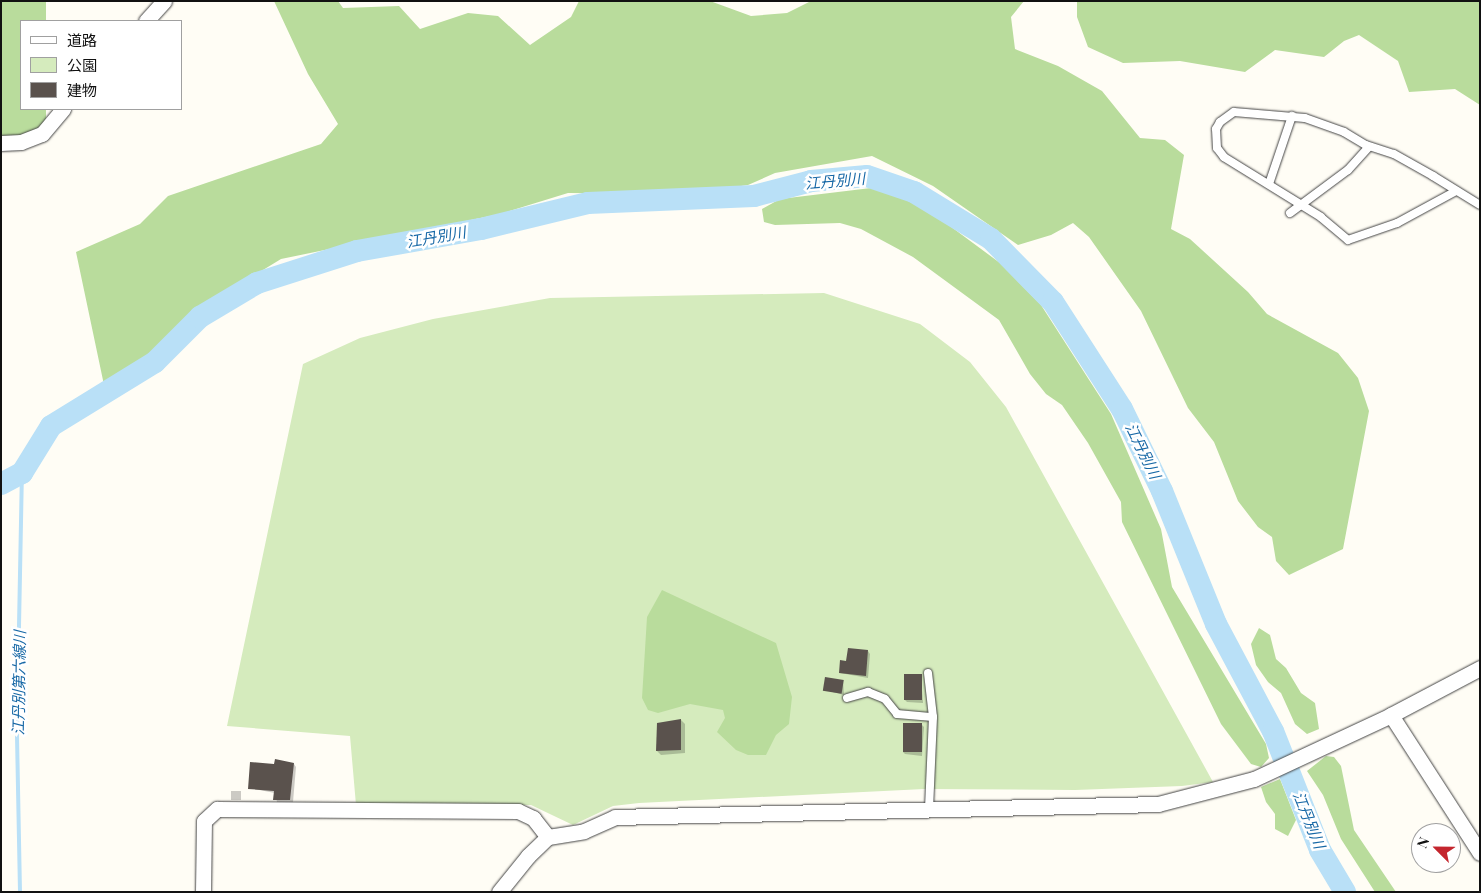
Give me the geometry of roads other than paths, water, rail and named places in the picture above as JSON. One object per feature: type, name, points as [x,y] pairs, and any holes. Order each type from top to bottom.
[{"type":"street","points":[[147,20],[164,1]]},
{"type":"street","points":[[1,142],[21,142],[42,134],[62,110]]},
{"type":"street","points":[[499,892],[528,856],[548,837],[584,831],[615,817],[1158,804],[1254,779],[1391,715],[1480,668]]},
{"type":"street","points":[[1391,715],[1480,853]]},
{"type":"street","points":[[203,892],[204,820],[217,810],[518,811],[533,818],[548,837]]},
{"type":"lane","points":[[1456,191],[1397,223],[1348,240],[1302,204],[1224,157],[1217,148],[1216,129],[1220,122],[1234,112],[1292,116],[1344,132],[1369,146],[1394,154],[1456,191],[1480,206]]},
{"type":"lane","points":[[1269,184],[1292,116]]},
{"type":"lane","points":[[1290,213],[1348,170],[1369,146]]},
{"type":"lane","points":[[928,673],[933,717],[929,809]]},
{"type":"lane","points":[[848,698],[868,692],[885,699],[897,714],[933,717]]},
{"type":"waterway","name":"江丹別川","points":[[1,484],[22,473],[51,426],[155,362],[200,317],[257,283],[357,251],[481,229],[588,203],[754,196],[811,181],[867,176],[914,192],[991,239],[1053,302],[1122,409],[1162,491],[1216,624],[1273,731],[1320,850],[1345,892]]},
{"type":"waterway","name":"江丹別第六線川","points":[[20,892],[17,730],[22,473]]}]
